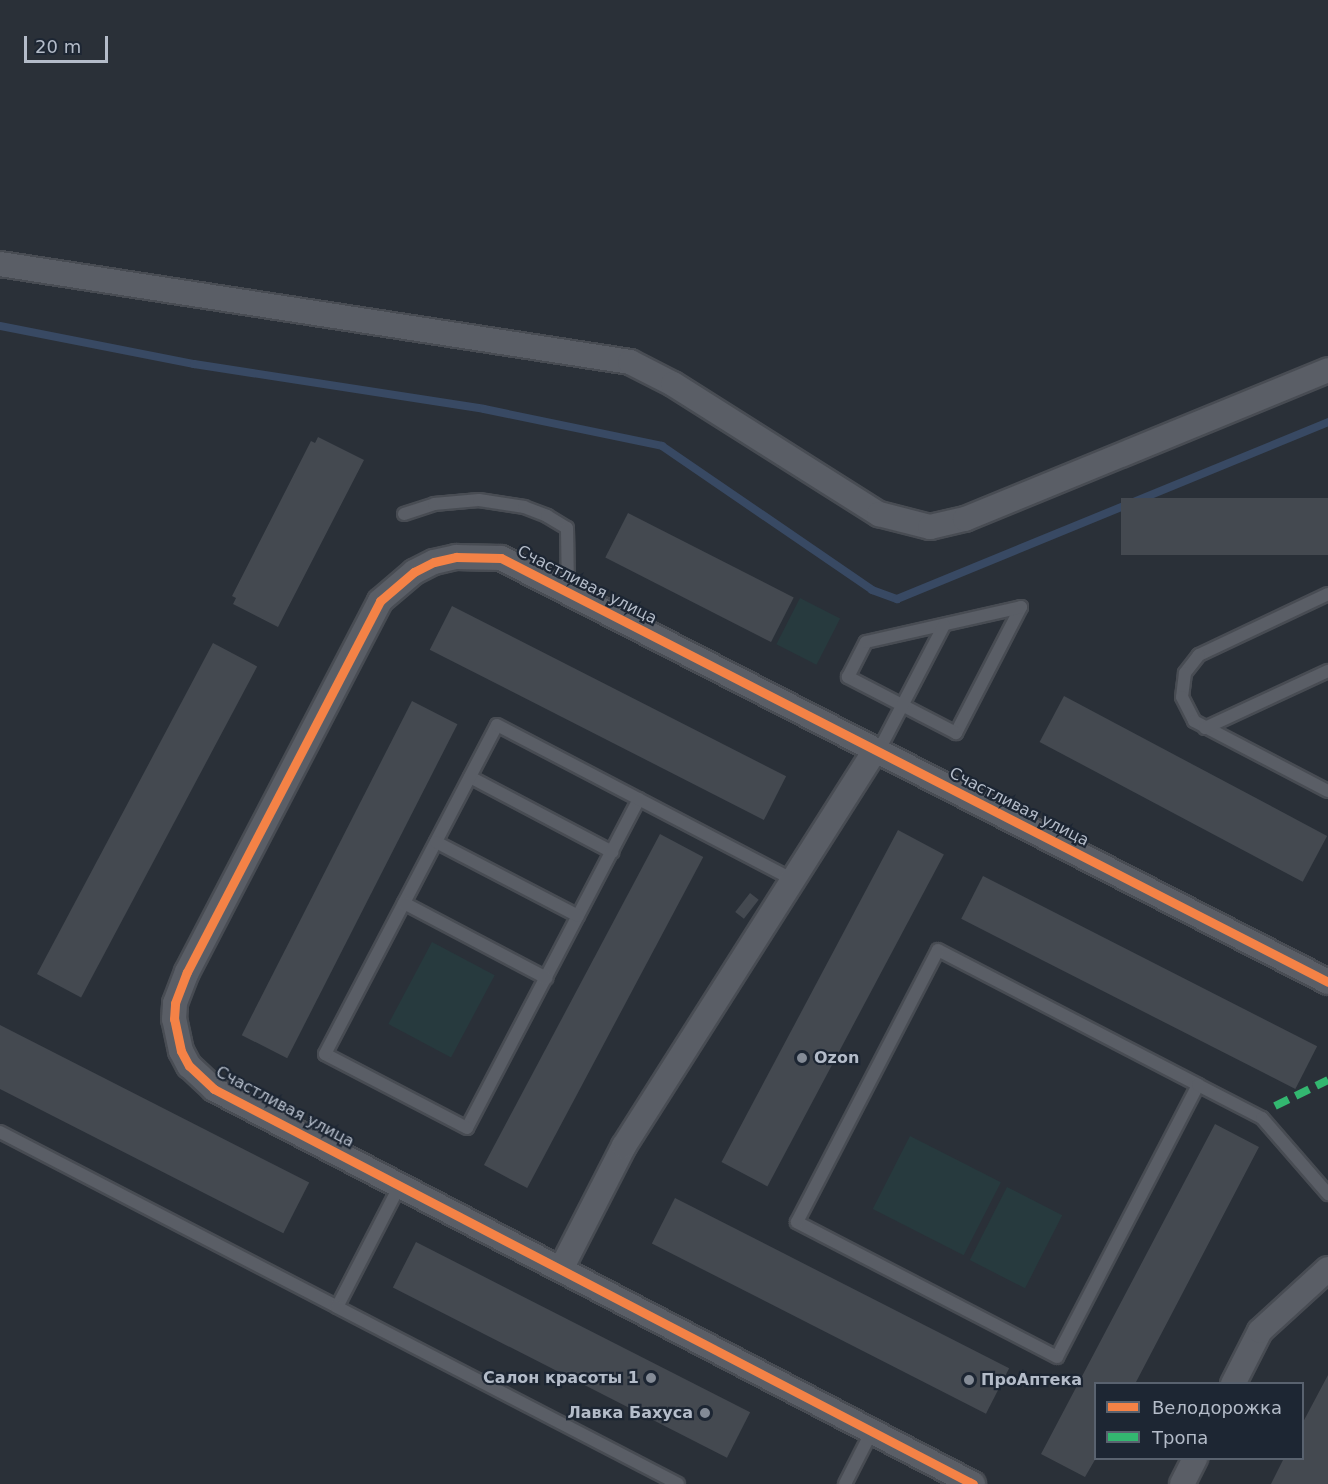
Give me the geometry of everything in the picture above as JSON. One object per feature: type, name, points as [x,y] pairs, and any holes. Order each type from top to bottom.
[{"type":"street","points":[[0,264],[630,362],[673,384],[879,514],[930,527],[965,519],[1328,370]]},
{"type":"street","name":"Счастливая улица","points":[[973,1484],[400,1185],[201,1078],[181,1051],[176,1035],[175,1003],[380,601],[414,572],[434,562],[467,556],[501,558],[1328,982]]},
{"type":"street","points":[[561,1269],[624,1146],[877,751]]},
{"type":"street","points":[[1234,1382],[1260,1331],[1328,1269]]},
{"type":"street","points":[[1182,1484],[1194,1460]]},
{"type":"lane","points":[[404,514],[434,504],[478,500],[516,505],[547,516],[567,528],[568,592]]},
{"type":"lane","points":[[1328,594],[1208,649],[1191,663],[1182,684],[1182,697],[1194,721],[1328,791]]},
{"type":"lane","points":[[1021,607],[956,733],[902,705],[848,677],[866,642],[1021,607]]},
{"type":"lane","points":[[877,751],[944,625]]},
{"type":"lane","points":[[1205,728],[1328,671]]},
{"type":"lane","points":[[639,799],[467,1128],[325,1054],[497,725],[639,799],[793,880]]},
{"type":"lane","points":[[470,777],[612,852]]},
{"type":"lane","points":[[436,842],[578,916]]},
{"type":"lane","points":[[404,903],[546,978]]},
{"type":"lane","points":[[1198,1085],[1057,1357],[797,1222],[938,950],[1262,1118],[1328,1194]]},
{"type":"lane","points":[[0,1132],[678,1484]]},
{"type":"lane","points":[[337,1307],[400,1185]]},
{"type":"lane","points":[[845,1484],[872,1431]]},
{"type":"green space","points":[[800,598],[840,618],[816,665],[776,644]]},
{"type":"green space","points":[[432,942],[495,975],[451,1057],[388,1024]]},
{"type":"green space","points":[[910,1136],[1001,1182],[964,1255],[873,1209]]},
{"type":"green space","points":[[1007,1187],[1062,1215],[1025,1288],[970,1260]]},
{"type":"building","points":[[318,437],[364,460],[278,627],[233,604],[236,598],[232,596],[311,441],[315,443]]},
{"type":"building","points":[[1121,498],[1328,498],[1328,555],[1121,555]]},
{"type":"building","points":[[628,513],[794,597],[771,642],[605,558]]},
{"type":"building","points":[[452,606],[786,776],[764,820],[430,650]]},
{"type":"building","points":[[213,643],[257,666],[81,998],[37,974]]},
{"type":"building","points":[[1064,696],[1327,836],[1303,882],[1040,742]]},
{"type":"building","points":[[412,701],[457,724],[287,1058],[242,1035]]},
{"type":"building","points":[[898,830],[944,854],[767,1186],[721,1162]]},
{"type":"building","points":[[660,834],[703,857],[527,1188],[484,1165]]},
{"type":"building","points":[[983,876],[1317,1046],[1295,1089],[961,919]]},
{"type":"building","points":[[750,893],[759,900],[744,919],[735,912]]},
{"type":"building","points":[[0,1025],[309,1183],[283,1233],[0,1089]]},
{"type":"building","points":[[1215,1124],[1259,1147],[1136,1382],[1094,1382],[1095,1460],[1085,1477],[1041,1454]]},
{"type":"building","points":[[675,1198],[1009,1368],[986,1414],[652,1243]]},
{"type":"building","points":[[416,1242],[750,1412],[727,1458],[393,1287]]},
{"type":"building","points":[[1328,1375],[1328,1484],[1271,1484],[1283,1460],[1304,1460],[1304,1420]]},
{"type":"waterway","points":[[0,326],[194,364],[484,409],[662,446],[872,590],[897,599],[1328,422]]},
{"type":"marked path","points":[[1275,1106],[1328,1080]]},
{"type":"cycle path","points":[[973,1484],[214,1089],[189,1066],[181,1051],[174,1019],[175,1003],[187,972],[380,601],[414,572],[434,562],[456,557],[501,558],[1328,982]]},
{"type":"place","name":"Ozon","points":[[802,1058]]},
{"type":"place","name":"Салон красоты 1","points":[[651,1378]]},
{"type":"place","name":"ПроАптека","points":[[969,1380]]},
{"type":"place","name":"Лавка Бахуса","points":[[705,1413]]}]
